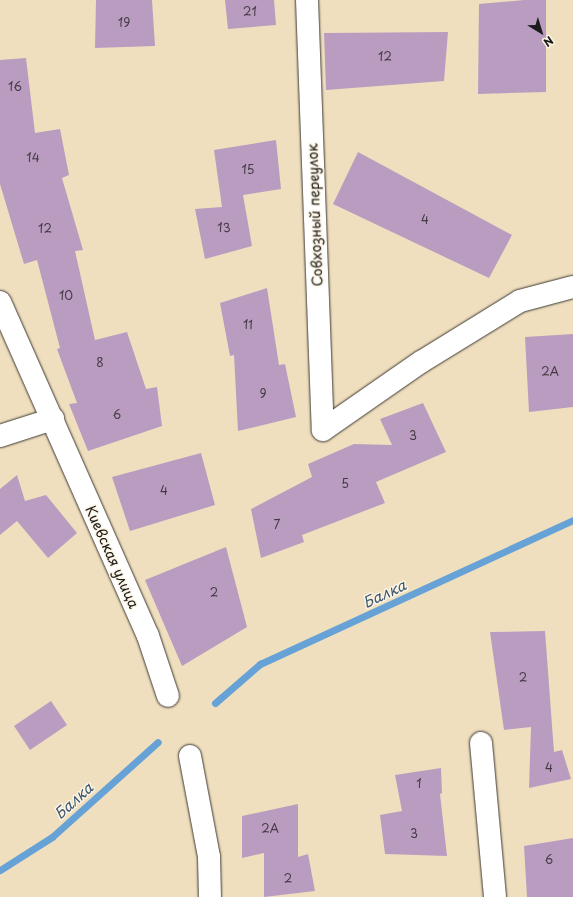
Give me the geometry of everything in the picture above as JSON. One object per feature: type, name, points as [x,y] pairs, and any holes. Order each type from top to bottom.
[{"type":"street","name":"Совхозный переулок","points":[[306,0],[323,430],[421,362],[520,301],[573,287]]},
{"type":"street","name":"Киевская улица","points":[[0,302],[148,636],[168,696]]},
{"type":"street","points":[[0,436],[53,419]]},
{"type":"street","points":[[481,743],[496,897]]},
{"type":"street","points":[[190,756],[209,857],[210,897]]},
{"type":"building","points":[[96,0],[152,0],[155,46],[95,48]]},
{"type":"building","points":[[225,0],[274,0],[276,25],[228,29]]},
{"type":"building","points":[[524,0],[546,0],[546,92],[478,94],[479,4]]},
{"type":"building","points":[[448,32],[444,81],[326,90],[324,33]]},
{"type":"building","points":[[26,58],[35,133],[60,129],[69,175],[62,178],[83,250],[75,251],[95,340],[127,332],[146,389],[157,387],[162,426],[88,451],[69,404],[77,403],[57,349],[60,348],[37,260],[24,264],[0,184],[0,60]]},
{"type":"building","points":[[276,140],[281,189],[243,195],[252,246],[205,259],[195,209],[222,207],[214,150]]},
{"type":"building","points":[[358,152],[512,235],[489,278],[333,204]]},
{"type":"building","points":[[267,288],[279,365],[285,364],[296,417],[238,431],[234,355],[230,356],[220,303]]},
{"type":"building","points":[[573,334],[573,407],[529,412],[525,337]]},
{"type":"building","points":[[423,403],[446,452],[376,482],[385,503],[302,535],[304,542],[261,558],[251,509],[312,477],[308,464],[354,444],[392,445],[380,419]]},
{"type":"building","points":[[201,453],[215,505],[130,531],[112,477]]},
{"type":"building","points":[[17,475],[25,501],[46,495],[77,533],[48,558],[17,521],[0,535],[0,489]]},
{"type":"building","points":[[226,547],[247,627],[182,666],[145,580]]},
{"type":"building","points":[[545,631],[554,752],[562,750],[571,779],[529,788],[531,727],[504,730],[490,632]]},
{"type":"building","points":[[51,701],[67,725],[30,750],[14,726]]},
{"type":"building","points":[[441,768],[442,793],[440,794],[447,856],[385,854],[380,815],[402,811],[395,775]]},
{"type":"building","points":[[298,804],[298,857],[308,854],[315,891],[264,897],[264,853],[242,858],[242,816]]},
{"type":"building","points":[[573,838],[573,897],[527,897],[524,846]]},
{"type":"waterway","name":"Балка","points":[[215,703],[260,664],[573,520]]},
{"type":"waterway","name":"Балка","points":[[0,870],[52,837],[158,742]]}]
